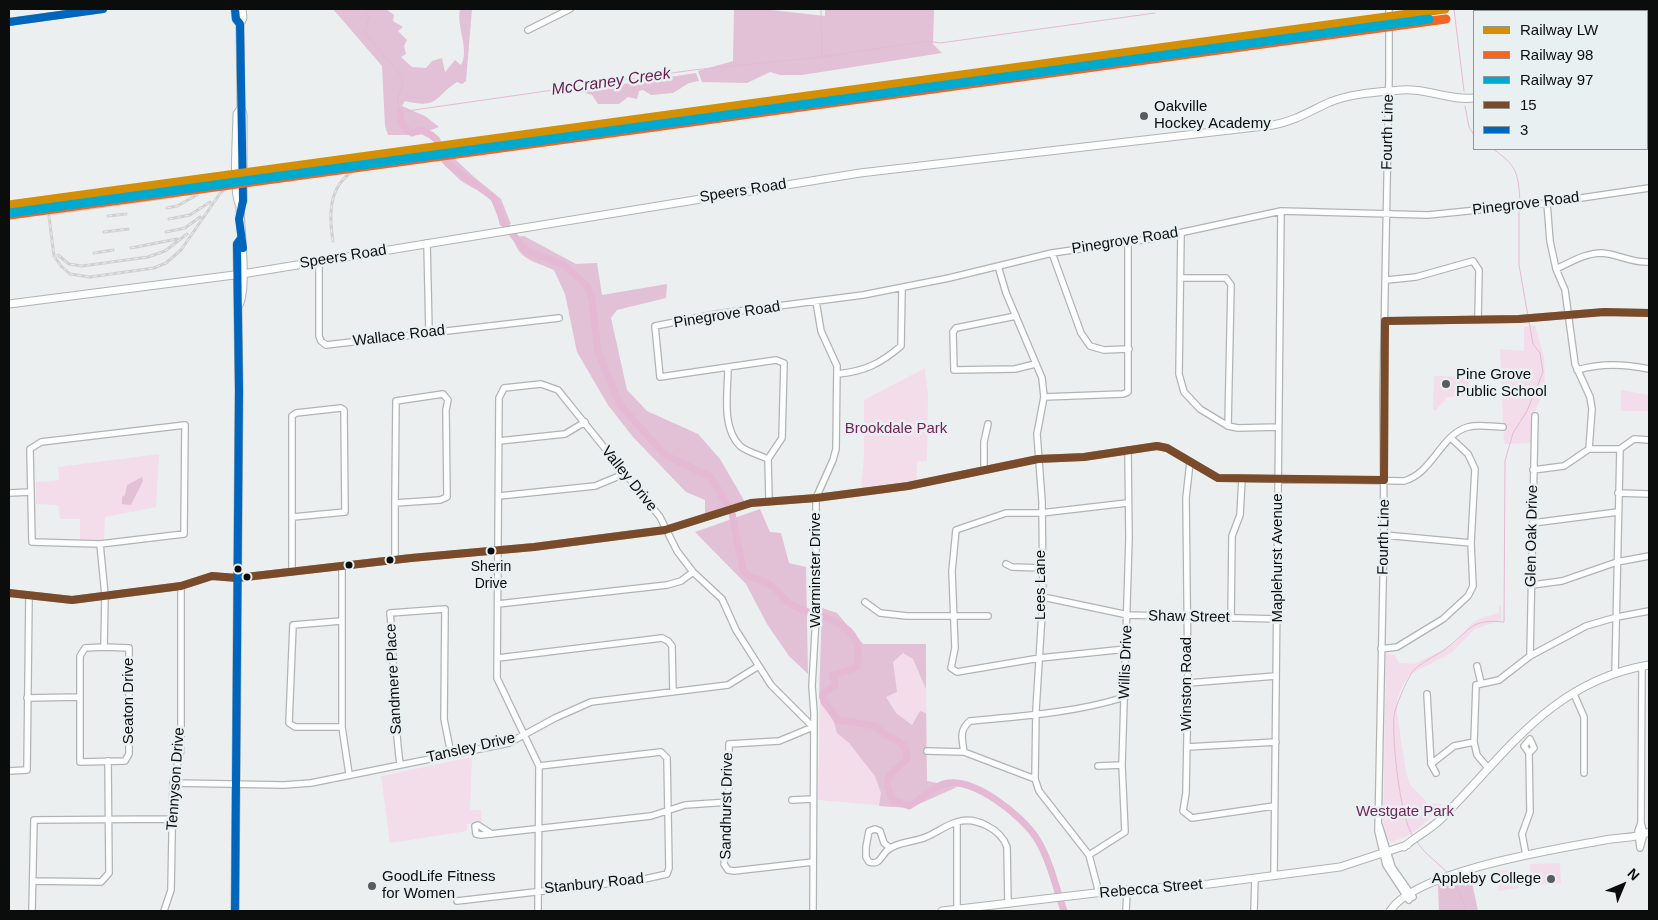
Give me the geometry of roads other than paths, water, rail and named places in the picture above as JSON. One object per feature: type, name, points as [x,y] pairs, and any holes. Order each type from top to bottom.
[{"type":"main road","points":[[235,9],[236,19],[240,24]]},
{"type":"main road","points":[[235,911],[238,305],[242,299],[239,274],[243,244],[240,240],[243,143],[240,24],[243,18],[242,9]]},
{"type":"main road","name":"Speers Road","points":[[9,304],[239,274],[860,173],[1273,126],[1291,122],[1345,97],[1413,90],[1429,91],[1457,99],[1473,98]]},
{"type":"main road","name":"Rebecca Street","points":[[942,911],[1274,876],[1340,866],[1385,854],[1407,844],[1438,821],[1524,729],[1547,710],[1574,694],[1615,674],[1645,666]]},
{"type":"main road","points":[[1392,911],[1410,896],[1426,887],[1473,868],[1643,831]]},
{"type":"street","points":[[9,22],[103,9]]},
{"type":"street","points":[[528,30],[570,9]]},
{"type":"street","name":"Fourth Line","points":[[1388,9],[1389,92],[1380,825],[1385,854],[1410,896]]},
{"type":"street","name":"Pinegrove Road","points":[[728,367],[660,376],[655,326],[716,314],[902,288],[1052,253],[1180,233],[1281,211],[1428,215],[1547,203],[1649,188]]},
{"type":"street","points":[[1547,203],[1550,241],[1556,269],[1565,290],[1577,370],[1591,403],[1589,448]]},
{"type":"street","name":"Maplehurst Avenue","points":[[1274,876],[1281,211]]},
{"type":"street","points":[[1180,233],[1182,278],[1179,374],[1184,392],[1200,409],[1228,426],[1238,428],[1278,427]]},
{"type":"street","points":[[1044,397],[1123,394],[1128,392],[1128,242]]},
{"type":"street","points":[[428,243],[428,332]]},
{"type":"street","points":[[1052,253],[1081,333],[1090,346],[1104,350],[1129,349]]},
{"type":"street","points":[[1556,269],[1584,256],[1603,253],[1636,263],[1649,262]]},
{"type":"street","name":"Wallace Road","points":[[319,260],[319,336],[326,345],[559,318]]},
{"type":"street","points":[[1386,280],[1416,277],[1473,262],[1479,270],[1478,320]]},
{"type":"street","name":"Lees Lane","points":[[998,266],[1016,316],[1042,378],[1044,397],[1037,434],[1042,501],[1040,513],[1043,597],[1036,716],[1035,779],[1039,791],[1089,854],[1099,893]]},
{"type":"street","points":[[1182,278],[1226,278],[1231,285],[1228,426]]},
{"type":"street","points":[[838,374],[862,372],[901,346],[902,288]]},
{"type":"street","name":"Warminster Drive","points":[[813,911],[814,727],[812,686],[816,616],[816,498],[833,460],[836,448],[838,374],[834,356],[821,332],[816,301]]},
{"type":"street","points":[[1385,321],[1478,320],[1627,311],[1649,314]]},
{"type":"street","points":[[1016,316],[956,328],[953,332],[954,370],[1015,369],[1035,364]]},
{"type":"street","points":[[768,459],[742,447],[733,436],[728,422],[728,367],[776,360],[784,363],[782,438],[768,459],[769,500]]},
{"type":"street","points":[[1577,370],[1593,365],[1620,364],[1649,368]]},
{"type":"street","name":"Valley Drive","points":[[499,441],[499,398],[504,388],[541,384],[558,390],[660,517],[665,530],[693,572],[722,599],[736,630],[757,667]]},
{"type":"street","points":[[395,503],[440,500],[448,497],[446,410],[448,400],[443,394],[396,401],[395,503],[395,560]]},
{"type":"street","points":[[292,572],[292,416],[296,413],[341,408],[344,410],[345,512],[293,517]]},
{"type":"street","name":"Glen Oak Drive","points":[[1530,656],[1535,416]]},
{"type":"street","points":[[538,911],[539,766],[497,678],[499,441],[564,434],[585,422]]},
{"type":"street","points":[[984,470],[984,442],[988,424]]},
{"type":"street","points":[[185,425],[184,534],[100,544],[32,542],[31,492],[30,449],[34,444],[69,438],[185,425]]},
{"type":"street","points":[[9,593],[72,600],[181,586],[212,576],[237,578],[665,530],[751,502],[816,498],[908,486],[1038,459],[1084,457],[1157,446],[1167,448],[1218,478],[1404,481],[1413,479],[1420,474],[1451,438],[1468,427],[1503,427]]},
{"type":"street","points":[[1382,649],[1397,648],[1443,619],[1468,596],[1473,586],[1471,543],[1475,469],[1468,454],[1451,438]]},
{"type":"street","points":[[1533,470],[1564,466],[1589,448],[1620,449],[1634,439],[1649,440]]},
{"type":"street","points":[[1615,674],[1620,449]]},
{"type":"street","name":"Willis Drive","points":[[1089,854],[1124,832],[1122,765],[1128,615],[1128,450]]},
{"type":"street","name":"Winston Road","points":[[1190,462],[1186,498],[1188,683],[1187,747],[1183,810],[1192,818],[1274,806]]},
{"type":"street","points":[[499,496],[595,486],[624,474]]},
{"type":"street","points":[[1231,618],[1232,536],[1240,515],[1242,479]]},
{"type":"street","points":[[9,493],[31,492]]},
{"type":"street","points":[[1618,493],[1649,494]]},
{"type":"street","points":[[1126,649],[1040,658],[957,672],[951,668],[955,648],[952,570],[956,530],[1006,513],[1040,513],[1127,503]]},
{"type":"street","points":[[1533,523],[1618,512]]},
{"type":"street","points":[[1384,536],[1471,543]]},
{"type":"street","name":"Seaton Drive","points":[[33,881],[102,882],[109,873],[108,761],[125,760],[129,754],[129,648],[104,647],[105,595],[100,544]]},
{"type":"street","points":[[1532,585],[1562,582],[1617,562],[1649,556]]},
{"type":"street","points":[[1006,564],[1012,567],[1042,568]]},
{"type":"street","points":[[342,567],[342,726],[349,774]]},
{"type":"street","points":[[498,604],[667,585],[682,581],[693,572]]},
{"type":"street","name":"Tennyson Drive","points":[[164,911],[171,890],[173,783],[181,750],[181,586]]},
{"type":"street","points":[[9,771],[27,770],[28,595]]},
{"type":"street","name":"Shaw Street","points":[[1043,597],[1128,615],[1278,619]]},
{"type":"street","points":[[865,602],[880,613],[907,616],[988,616]]},
{"type":"street","name":"Sandmere Place","points":[[400,764],[394,720],[395,660],[390,613],[445,609],[444,719],[450,754]]},
{"type":"street","points":[[1488,768],[1477,755],[1474,742],[1476,685],[1499,680],[1530,656],[1586,626],[1617,617],[1649,611]]},
{"type":"street","points":[[341,621],[293,625],[289,723],[296,727],[342,726]]},
{"type":"street","points":[[498,658],[662,638],[672,646],[674,692]]},
{"type":"street","points":[[104,647],[85,648],[81,651],[78,697],[80,762],[108,761]]},
{"type":"street","points":[[1477,666],[1481,683]]},
{"type":"street","points":[[1643,831],[1645,666]]},
{"type":"street","points":[[757,667],[771,685],[814,727]]},
{"type":"street","name":"Tansley Drive","points":[[173,783],[284,785],[311,783],[509,743],[555,718],[591,702],[728,685],[757,667]]},
{"type":"street","points":[[1188,683],[1276,676]]},
{"type":"street","points":[[1427,694],[1431,764],[1436,773]]},
{"type":"street","points":[[1574,694],[1584,717],[1584,773]]},
{"type":"street","points":[[27,698],[78,697]]},
{"type":"street","points":[[964,752],[963,727],[970,721],[1036,716],[1100,705],[1125,697]]},
{"type":"street","name":"Sandhurst Drive","points":[[813,862],[734,871],[728,870],[724,864],[729,802],[730,744],[779,741],[814,727]]},
{"type":"street","points":[[1187,747],[1276,742]]},
{"type":"street","points":[[1431,764],[1454,746],[1474,742]]},
{"type":"street","points":[[927,751],[964,752],[1035,779]]},
{"type":"street","points":[[539,766],[661,752],[667,758],[666,811]]},
{"type":"street","points":[[1526,855],[1522,834],[1530,812],[1529,753]]},
{"type":"street","points":[[1098,766],[1122,765]]},
{"type":"street","points":[[792,800],[813,799]]},
{"type":"street","points":[[492,834],[651,816],[685,805],[729,802]]},
{"type":"street","name":"Stanbury Road","points":[[457,901],[640,880],[667,874],[669,868],[666,811]]},
{"type":"street","points":[[32,911],[34,820],[171,819]]},
{"type":"street","points":[[890,848],[884,843],[880,831],[875,829],[869,831],[866,857],[870,862],[878,863],[890,848],[926,837],[958,822],[972,821],[997,831],[1004,838],[1007,847],[1008,904]]},
{"type":"street","points":[[957,910],[958,822]]},
{"type":"street","points":[[1254,911],[1255,878]]},
{"type":"street","points":[[1126,911],[1127,892]]},
{"type":"waterway","points":[[343,9],[344,11],[350,9]]},
{"type":"waterway","name":"McCraney Creek","points":[[364,9],[369,17],[365,33],[402,77],[402,86],[398,99],[400,112],[693,70],[822,57],[821,9]]},
{"type":"waterway","points":[[1454,9],[1464,91]]},
{"type":"waterway","name":"McCraney Creek","points":[[822,57],[927,41],[940,43],[1155,13]]},
{"type":"waterway","points":[[1465,106],[1469,127],[1473,133]]},
{"type":"waterway","points":[[400,112],[401,122],[406,129],[412,133],[421,130],[431,135],[437,140],[440,154],[448,164],[494,198],[504,223],[525,250],[564,265],[587,286],[592,299],[598,352],[620,405],[665,455],[711,477],[732,513],[743,570],[749,576],[772,586],[792,605],[840,624],[855,638],[858,648],[857,667],[833,675],[835,685],[823,694],[824,702],[838,720],[876,726],[904,747],[907,752],[907,759],[892,773],[888,781],[889,792],[893,800],[909,806],[937,787],[953,783],[966,785],[995,799],[1020,819],[1042,847],[1064,911]]},
{"type":"waterway","points":[[1494,150],[1507,160],[1515,170],[1520,201]]},
{"type":"waterway","points":[[1519,211],[1519,265],[1528,316]]},
{"type":"waterway","points":[[1413,836],[1404,813],[1398,779],[1394,743],[1394,716],[1398,701],[1414,670],[1444,650],[1473,626],[1485,622],[1504,622],[1505,461],[1513,433],[1527,411],[1543,372],[1540,353],[1533,344],[1529,322]]},
{"type":"waterway","points":[[1417,842],[1448,873]]},
{"type":"waterway","points":[[1452,877],[1467,911]]},
{"type":"railway","points":[[9,210],[49,202],[395,155],[430,147]]},
{"type":"railway","points":[[333,241],[331,215],[335,193],[347,175],[370,161]]},
{"type":"railway","points":[[317,173],[356,166]]},
{"type":"railway","points":[[49,216],[54,256],[70,274],[90,277],[154,268],[166,263],[181,250],[221,192],[244,179]]},
{"type":"railway","points":[[49,214],[171,197],[211,185]]},
{"type":"railway","points":[[167,208],[177,206],[197,195]]},
{"type":"railway","points":[[169,219],[190,215],[210,202]]},
{"type":"railway","points":[[108,216],[126,214]]},
{"type":"railway","points":[[166,232],[185,228],[200,217]]},
{"type":"railway","points":[[104,232],[128,229]]},
{"type":"railway","points":[[58,255],[69,264],[82,266],[148,257],[165,251],[187,234]]},
{"type":"railway","points":[[131,248],[177,239]]},
{"type":"railway","points":[[94,253],[113,250]]},
{"type":"rail line","name":"LW","points":[[9,205],[1445,9]]},
{"type":"rail line","name":"97","points":[[10,213],[1429,19]]},
{"type":"rail line","name":"98","points":[[10,215],[1446,19]]},
{"type":"place","name":"Oakville Hockey Academy","points":[[1144,116]]},
{"type":"place","name":"Pine Grove Public School","points":[[1446,384]]},
{"type":"place","name":"Sherin Drive","points":[[491,551]]},
{"type":"place","name":"Appleby College","points":[[1551,879]]},
{"type":"place","name":"GoodLife Fitness for Women","points":[[372,886]]},
{"type":"park label","name":"Brookdale Park","points":[[896,429]]},
{"type":"park label","name":"Westgate Park","points":[[1405,812]]}]
